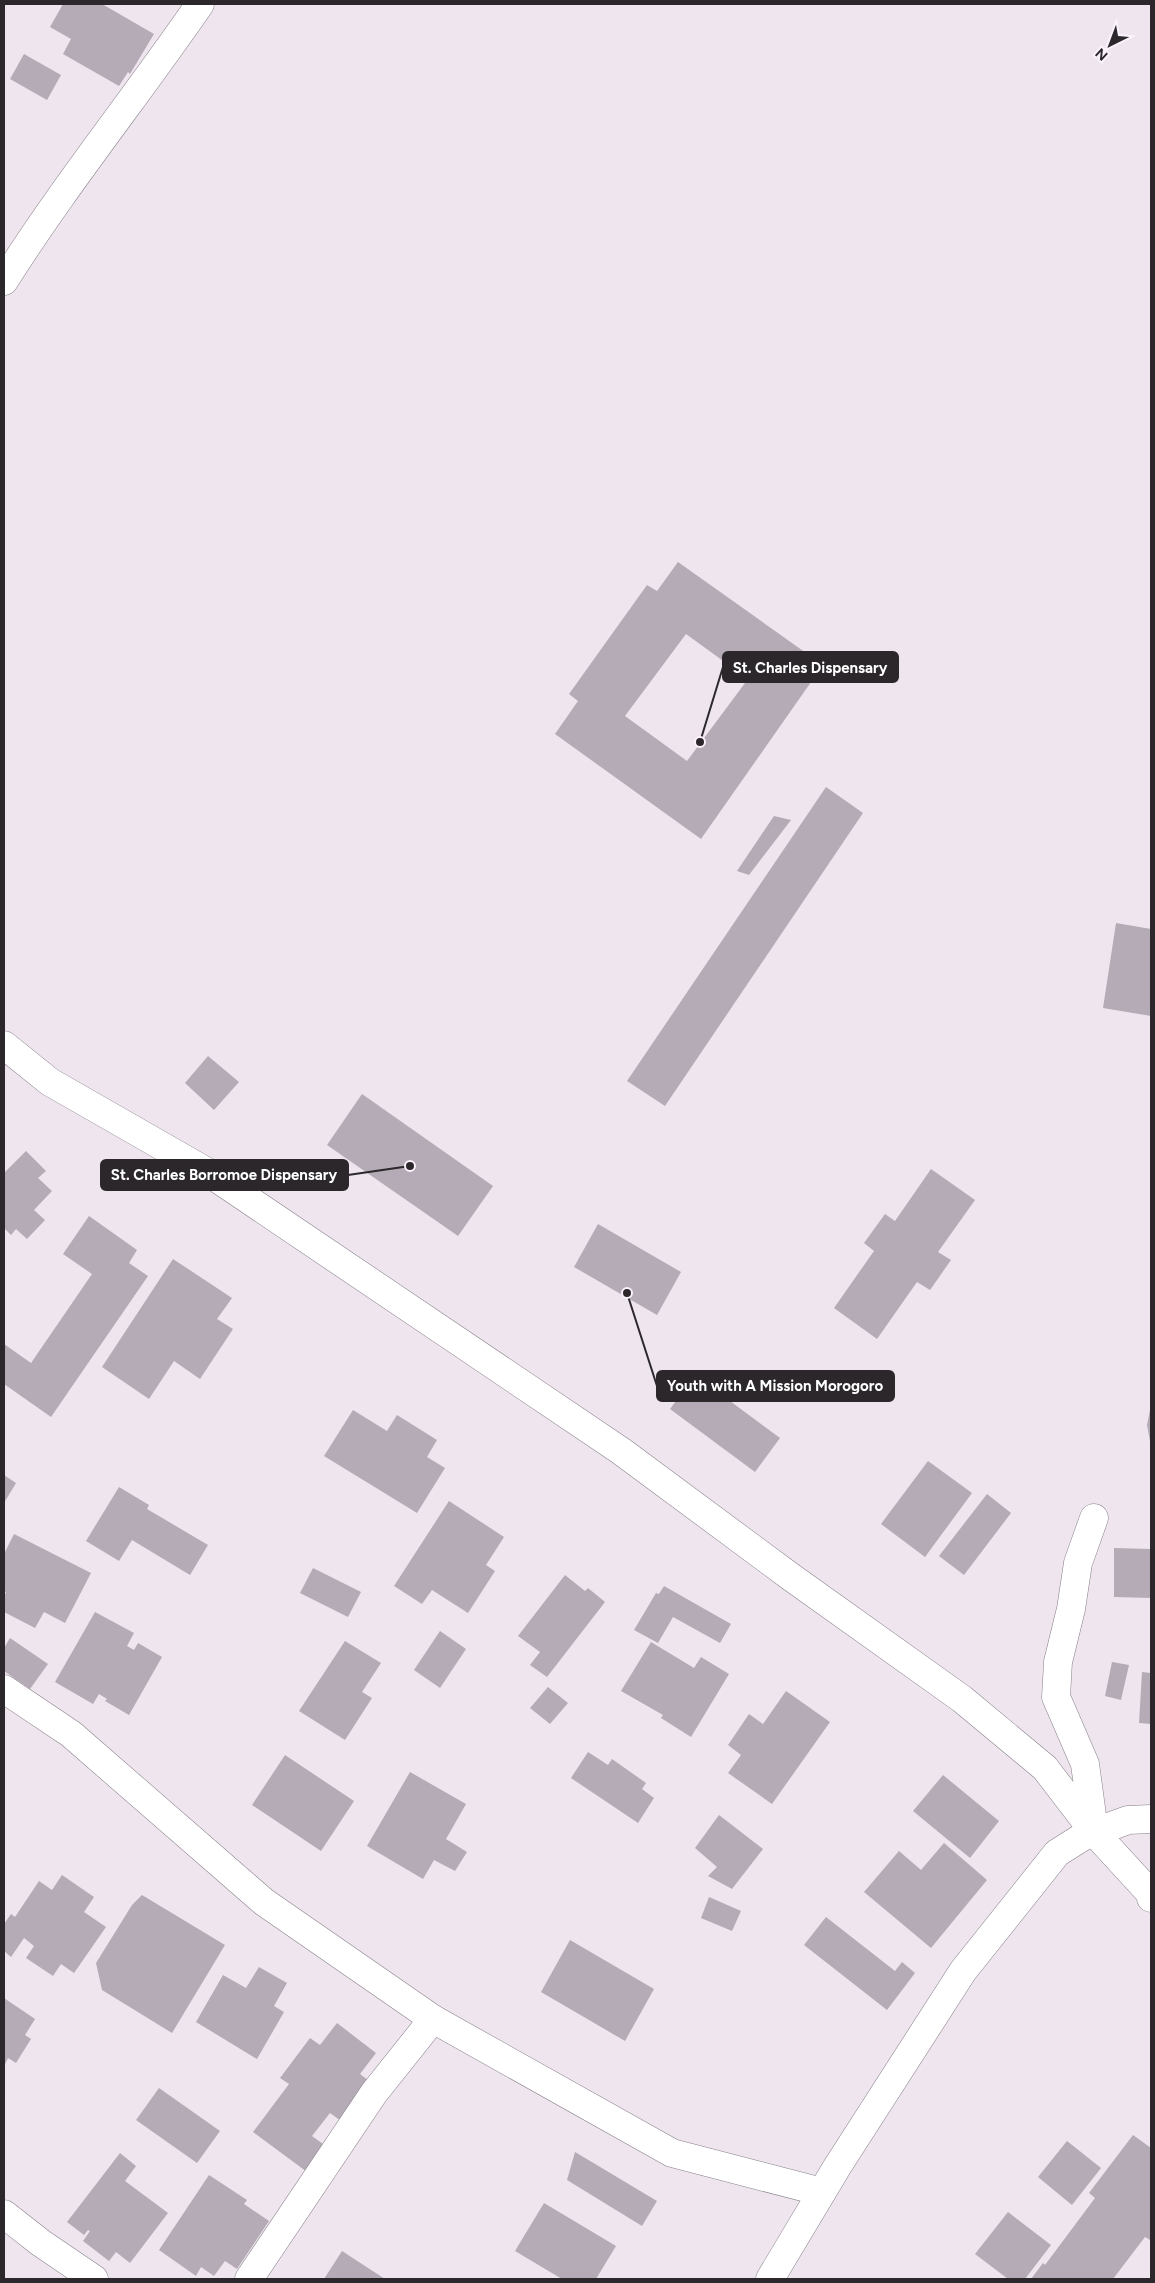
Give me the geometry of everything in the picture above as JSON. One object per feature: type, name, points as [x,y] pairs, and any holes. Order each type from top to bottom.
[{"type":"street","points":[[4,281],[25,248],[152,74],[200,4]]},
{"type":"street","points":[[4,1045],[50,1082],[209,1173],[621,1451],[791,1577],[962,1699],[1045,1768],[1094,1832],[1150,1893],[1151,1898]]},
{"type":"street","points":[[1094,1518],[1078,1563],[1071,1609],[1058,1662],[1056,1697],[1085,1764],[1094,1832]]},
{"type":"street","points":[[4,1689],[71,1734],[264,1902],[434,2019],[672,2153],[822,2192]]},
{"type":"street","points":[[770,2279],[822,2192],[963,1971],[1057,1853],[1094,1832],[1128,1820],[1151,1819]]},
{"type":"street","points":[[249,2279],[374,2093],[434,2019]]},
{"type":"street","points":[[4,2214],[40,2243],[94,2279]]},
{"type":"building","points":[[63,4],[102,4],[154,34],[130,74],[128,72],[119,86],[63,54],[71,39],[50,27]]},
{"type":"building","points":[[24,54],[61,75],[47,100],[10,79]]},
{"type":"building","points":[[678,562],[823,665],[701,839],[555,734],[578,701],[569,694],[647,585],[657,591]],"holes":[[[686,634],[748,679],[687,761],[625,716]]]},
{"type":"building","points":[[826,787],[863,813],[665,1106],[627,1081]]},
{"type":"building","points":[[774,816],[791,820],[749,875],[737,871]]},
{"type":"building","points":[[1116,923],[1151,929],[1151,1016],[1103,1008]]},
{"type":"building","points":[[208,1056],[239,1082],[214,1110],[185,1083]]},
{"type":"building","points":[[362,1094],[493,1186],[458,1236],[327,1145]]},
{"type":"building","points":[[26,1151],[46,1171],[38,1178],[52,1191],[34,1210],[45,1220],[27,1239],[16,1229],[11,1235],[4,1228],[4,1173]]},
{"type":"building","points":[[931,1169],[975,1200],[938,1252],[951,1260],[930,1290],[917,1282],[877,1339],[834,1308],[874,1251],[864,1243],[885,1214],[895,1221]]},
{"type":"building","points":[[89,1216],[137,1250],[129,1263],[148,1276],[51,1417],[4,1384],[4,1344],[31,1363],[92,1274],[63,1254]]},
{"type":"building","points":[[598,1224],[681,1272],[657,1315],[574,1267]]},
{"type":"building","points":[[173,1259],[232,1298],[217,1319],[233,1329],[200,1379],[174,1361],[149,1399],[102,1367]]},
{"type":"building","points":[[695,1375],[780,1438],[755,1472],[670,1409]]},
{"type":"building","points":[[1151,1405],[1151,1441],[1150,1441],[1147,1425]]},
{"type":"building","points":[[353,1410],[387,1431],[397,1415],[437,1440],[427,1457],[445,1468],[417,1513],[324,1456]]},
{"type":"building","points":[[928,1461],[972,1493],[925,1557],[881,1524]]},
{"type":"building","points":[[4,1475],[16,1483],[4,1503]]},
{"type":"building","points":[[119,1487],[149,1505],[147,1509],[208,1545],[190,1575],[132,1540],[119,1561],[86,1541]]},
{"type":"building","points":[[987,1494],[1011,1513],[964,1575],[939,1556]]},
{"type":"building","points":[[449,1501],[504,1537],[486,1565],[495,1571],[468,1613],[432,1590],[422,1604],[394,1586]]},
{"type":"building","points":[[14,1534],[91,1573],[65,1623],[44,1612],[35,1628],[4,1612],[6,1592],[4,1591],[4,1554]]},
{"type":"building","points":[[1114,1548],[1151,1549],[1151,1598],[1114,1597]]},
{"type":"building","points":[[313,1568],[361,1592],[348,1617],[300,1593]]},
{"type":"building","points":[[565,1575],[585,1591],[588,1588],[605,1602],[547,1677],[530,1665],[540,1652],[518,1636]]},
{"type":"building","points":[[664,1586],[731,1624],[720,1643],[673,1617],[658,1643],[634,1630],[656,1593],[659,1594]]},
{"type":"building","points":[[95,1612],[134,1633],[127,1646],[134,1650],[138,1643],[162,1657],[129,1715],[105,1701],[107,1699],[99,1694],[93,1704],[55,1682]]},
{"type":"building","points":[[440,1631],[466,1649],[440,1688],[414,1670]]},
{"type":"building","points":[[10,1638],[48,1664],[30,1689],[4,1671],[4,1648]]},
{"type":"building","points":[[345,1641],[381,1663],[362,1692],[372,1698],[345,1740],[299,1711]]},
{"type":"building","points":[[651,1642],[694,1668],[701,1657],[729,1674],[691,1737],[661,1718],[663,1715],[621,1691]]},
{"type":"building","points":[[1112,1662],[1129,1665],[1121,1700],[1105,1696]]},
{"type":"building","points":[[1142,1672],[1151,1673],[1151,1724],[1139,1723]]},
{"type":"building","points":[[548,1687],[568,1703],[550,1724],[530,1708]]},
{"type":"building","points":[[786,1691],[830,1722],[772,1804],[728,1773],[741,1755],[728,1745],[749,1714],[763,1724]]},
{"type":"building","points":[[588,1752],[608,1765],[612,1759],[646,1783],[642,1789],[654,1798],[638,1823],[571,1778]]},
{"type":"building","points":[[285,1755],[354,1801],[321,1851],[252,1805]]},
{"type":"building","points":[[410,1772],[466,1804],[446,1839],[467,1852],[455,1871],[434,1860],[423,1879],[367,1846]]},
{"type":"building","points":[[943,1775],[999,1821],[970,1858],[913,1811]]},
{"type":"building","points":[[719,1815],[763,1849],[732,1889],[708,1876],[717,1867],[695,1848]]},
{"type":"building","points":[[944,1843],[987,1880],[931,1948],[864,1892],[899,1851],[921,1870]]},
{"type":"building","points":[[62,1875],[94,1897],[84,1912],[106,1927],[74,1973],[61,1964],[53,1976],[26,1958],[34,1946],[24,1938],[11,1957],[4,1951],[4,1924],[11,1914],[15,1917],[39,1881],[52,1890]]},
{"type":"building","points":[[142,1895],[225,1945],[172,2033],[102,1990],[96,1963],[132,1905]]},
{"type":"building","points":[[709,1897],[741,1911],[732,1931],[701,1918]]},
{"type":"building","points":[[826,1917],[895,1971],[902,1962],[915,1973],[887,2010],[804,1945]]},
{"type":"building","points":[[570,1940],[654,1989],[625,2041],[541,1992]]},
{"type":"building","points":[[259,1967],[287,1983],[274,2006],[284,2012],[257,2059],[196,2022],[223,1975],[246,1988]]},
{"type":"building","points":[[4,1998],[35,2019],[25,2035],[31,2039],[16,2063],[8,2058],[4,2066]]},
{"type":"building","points":[[337,2023],[376,2053],[360,2074],[377,2087],[348,2126],[330,2113],[312,2136],[345,2160],[326,2186],[253,2132],[289,2084],[280,2078],[310,2038],[320,2045]]},
{"type":"building","points":[[159,2088],[220,2131],[197,2163],[136,2120]]},
{"type":"building","points":[[1133,2135],[1151,2148],[1151,2239],[1145,2237],[1113,2279],[1031,2279],[1043,2263],[1045,2265],[1095,2198],[1089,2193]]},
{"type":"building","points":[[1067,2141],[1101,2168],[1072,2205],[1038,2177]]},
{"type":"building","points":[[575,2152],[657,2201],[642,2226],[567,2180]]},
{"type":"building","points":[[120,2153],[136,2166],[125,2181],[168,2213],[130,2263],[116,2252],[109,2261],[83,2241],[90,2231],[88,2230],[84,2235],[67,2222]]},
{"type":"building","points":[[209,2175],[247,2200],[244,2204],[269,2221],[237,2269],[225,2261],[214,2276],[201,2267],[196,2276],[159,2250]]},
{"type":"building","points":[[544,2203],[616,2246],[596,2279],[562,2279],[515,2251]]},
{"type":"building","points":[[1008,2212],[1051,2245],[1025,2279],[1008,2279],[975,2254]]},
{"type":"building","points":[[342,2251],[385,2279],[324,2279]]},
{"type":"place","name":"St. Charles Dispensary","points":[[700,742]]},
{"type":"place","name":"St. Charles Borromoe Dispensary","points":[[410,1166]]},
{"type":"place","name":"Youth with A Mission Morogoro","points":[[627,1293]]}]
